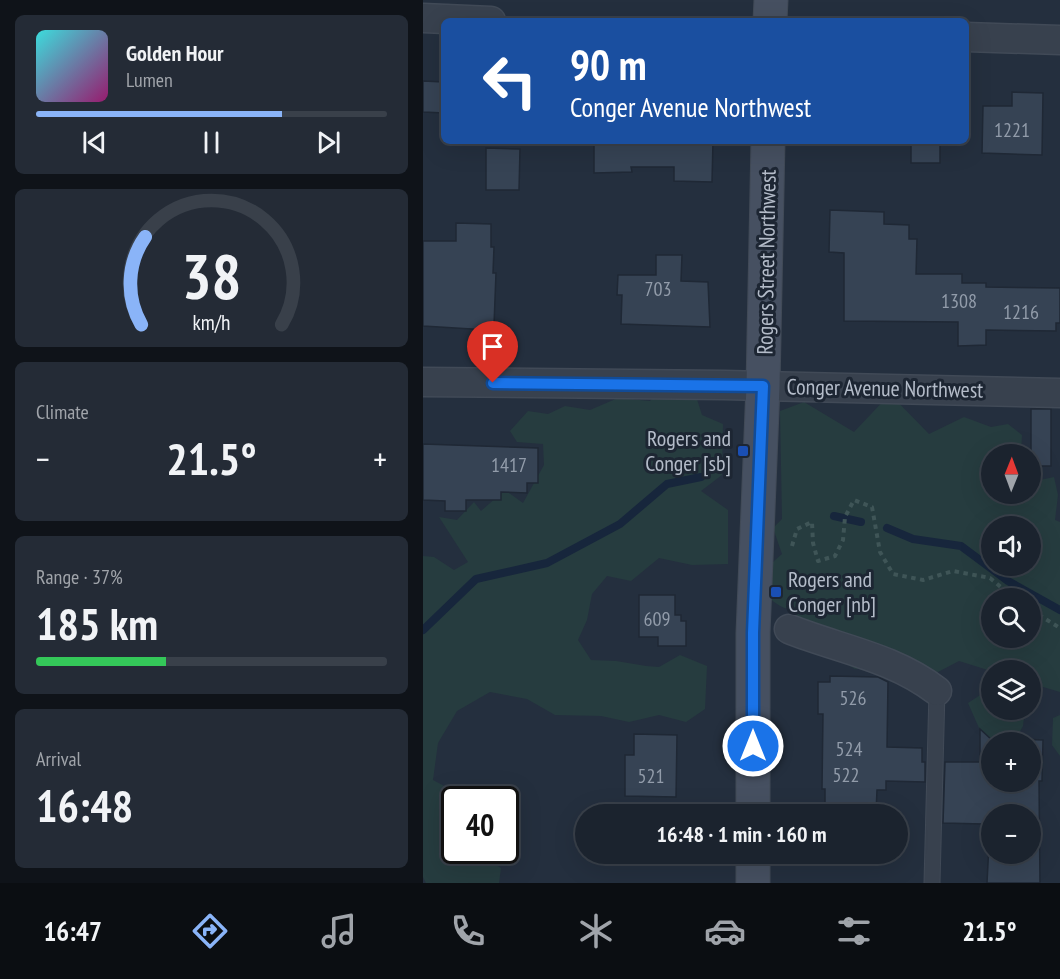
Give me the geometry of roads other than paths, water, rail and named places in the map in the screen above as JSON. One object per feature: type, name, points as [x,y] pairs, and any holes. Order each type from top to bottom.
[{"type":"street","points":[[770,18],[771,0]]},
{"type":"street","points":[[423,18],[441,19]]},
{"type":"street","points":[[969,37],[1060,40]]},
{"type":"street","name":"Rogers Street Northwest","points":[[753,804],[753,633],[763,386],[768,144]]},
{"type":"street","name":"Conger Avenue Northwest","points":[[423,382],[763,386],[1060,393]]},
{"type":"street","points":[[789,629],[875,657],[922,679],[936,691]]},
{"type":"street","points":[[753,864],[753,883]]},
{"type":"lane","points":[[932,883],[936,691]]},
{"type":"waterway","points":[[423,630],[476,579],[547,563],[620,524],[667,484],[701,477]]},
{"type":"waterway","points":[[834,516],[861,522]]},
{"type":"waterway","points":[[887,528],[913,539],[961,546],[1008,581],[1060,610]]},
{"type":"place","name":"Rogers and Conger [sb]","points":[[743,451]]},
{"type":"place","name":"Rogers and Conger [nb]","points":[[776,592]]}]
